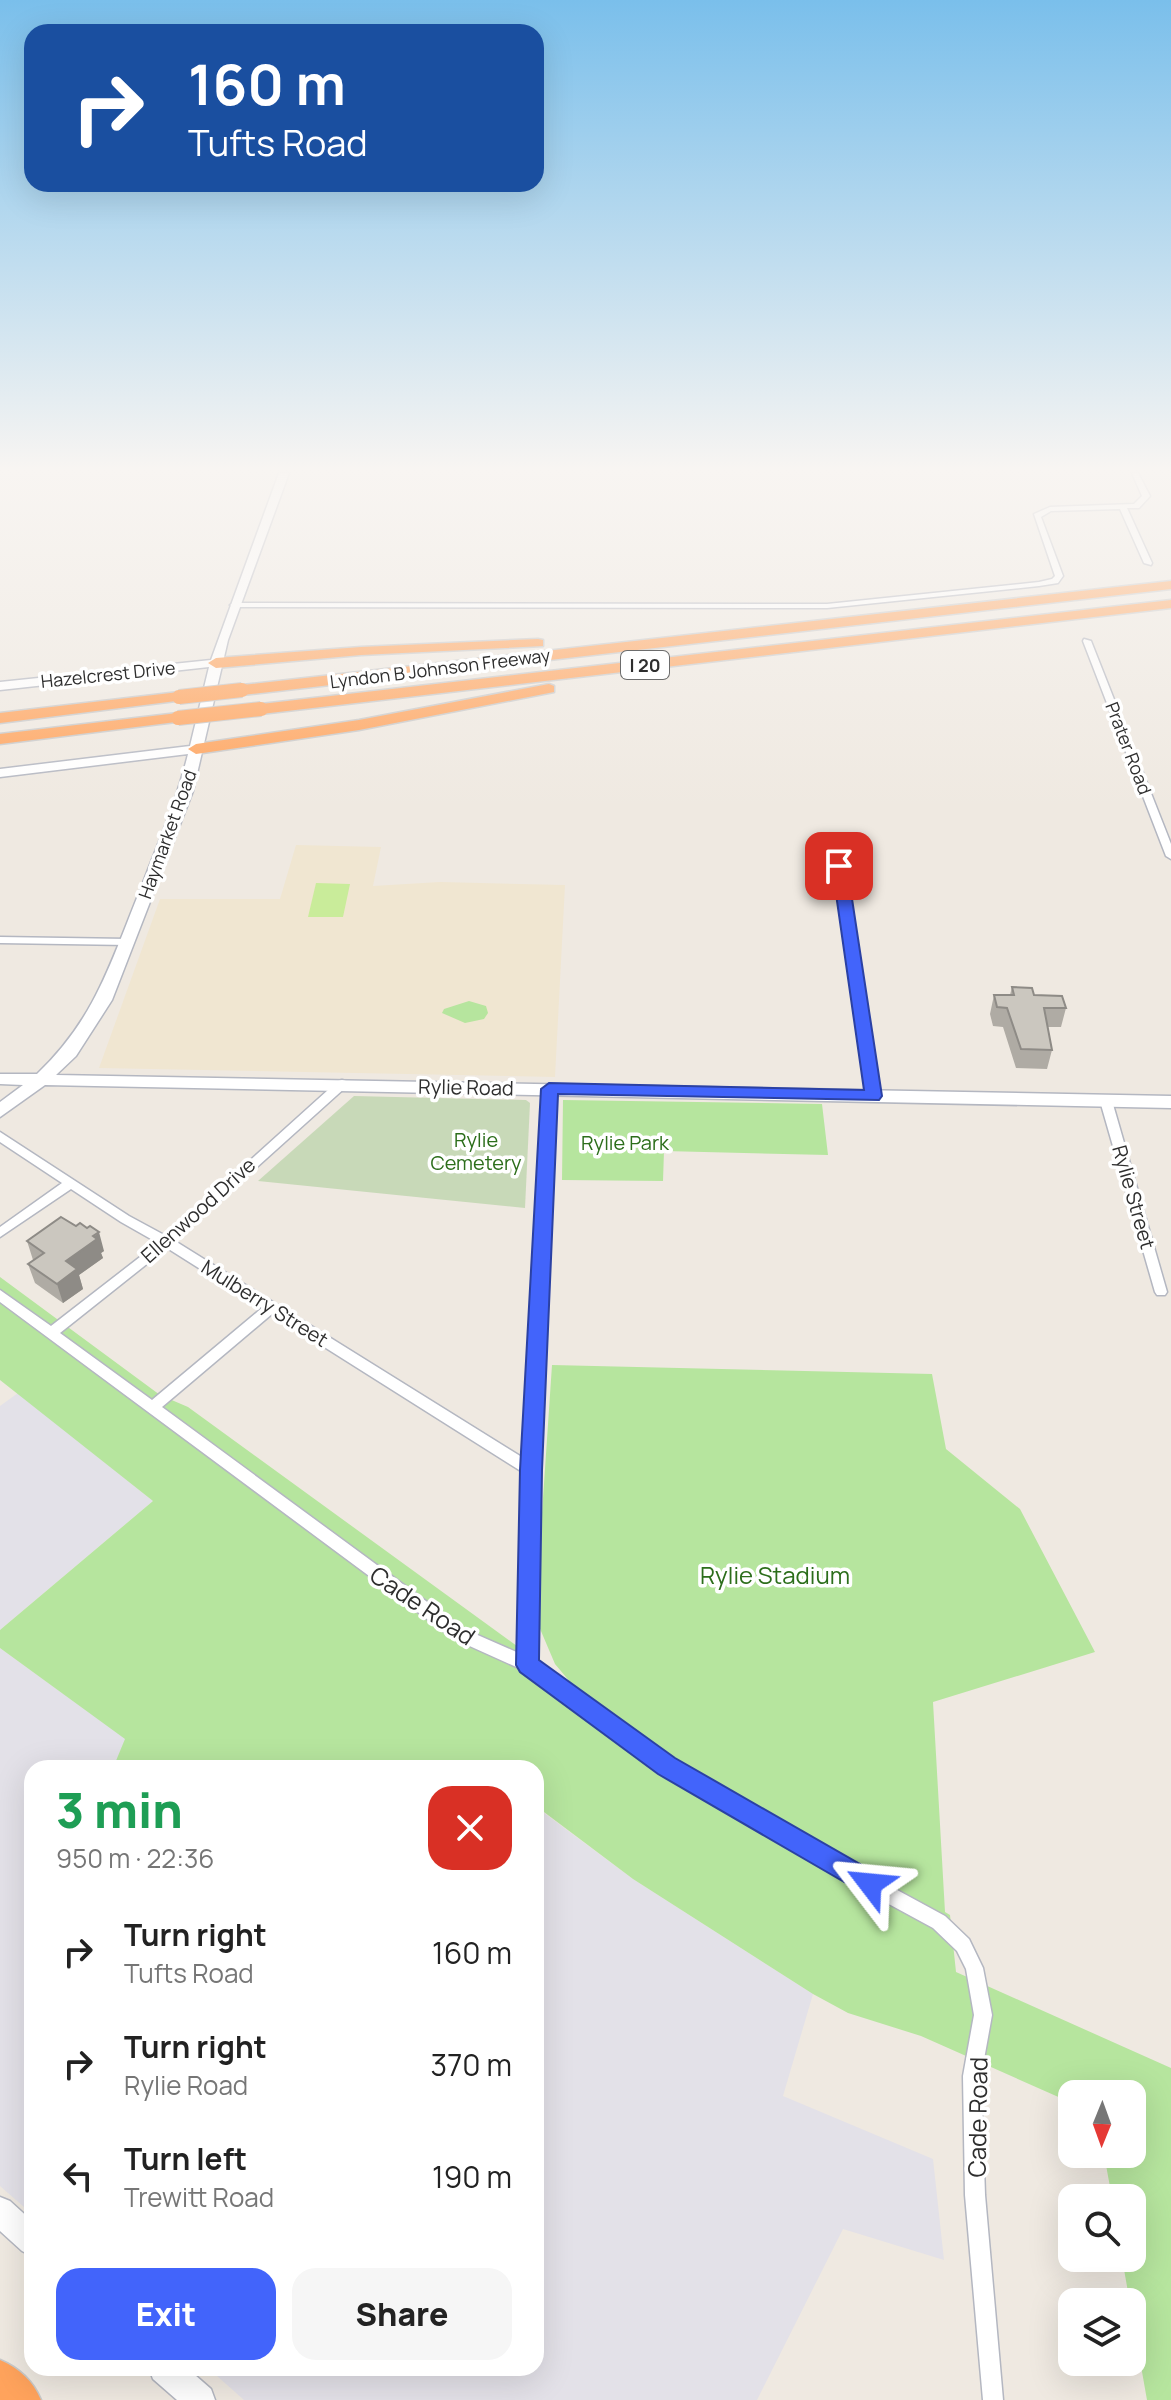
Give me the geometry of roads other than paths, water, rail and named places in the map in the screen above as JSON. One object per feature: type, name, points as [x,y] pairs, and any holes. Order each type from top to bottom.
[{"type":"highway","name":"Lyndon B Johnson Freeway","points":[[0,718],[1171,585]]},
{"type":"highway","name":"Lyndon B Johnson Freeway","points":[[0,740],[1171,604]]},
{"type":"highway","points":[[216,663],[361,651],[602,640],[854,621]]},
{"type":"highway","points":[[196,749],[359,725],[638,674],[1030,621]]},
{"type":"highway","points":[[0,2379],[22,2400]]},
{"type":"street","name":"Haymarket Road","points":[[0,1111],[42,1079],[70,1052],[104,1000],[186,791],[216,663],[242,585]]},
{"type":"street","points":[[234,605],[814,607],[1018,585]]},
{"type":"street","name":"Prater Road","points":[[1087,641],[1171,856]]},
{"type":"street","name":"Hazelcrest Drive","points":[[0,686],[216,663]]},
{"type":"street","points":[[0,773],[196,749]]},
{"type":"street","points":[[839,866],[873,1096]]},
{"type":"street","points":[[0,940],[128,942]]},
{"type":"street","name":"Rylie Road","points":[[0,1079],[1171,1102]]},
{"type":"street","name":"Ellenwood Drive","points":[[52,1332],[167,1242],[342,1084]]},
{"type":"street","points":[[528,1665],[531,1470],[549,1089]]},
{"type":"street","name":"Rylie Street","points":[[1106,1101],[1161,1292]]},
{"type":"street","name":"Mulberry Street","points":[[0,1136],[125,1219],[167,1242],[531,1470]]},
{"type":"street","points":[[0,1233],[70,1183]]},
{"type":"street","name":"Cade Road","points":[[0,1295],[459,1634],[528,1665],[667,1766],[823,1859],[939,1922],[963,1945],[974,1968],[983,2015],[972,2076],[975,2195],[993,2400]]},
{"type":"street","points":[[152,1408],[271,1307]]},
{"type":"street","points":[[0,2211],[24,2234]]},
{"type":"street","points":[[173,2376],[200,2400]]},
{"type":"park label","name":"Rylie Park","points":[[625,1142]]},
{"type":"park label","name":"Rylie Cemetery","points":[[476,1150]]},
{"type":"park label","name":"Rylie Stadium","points":[[775,1574]]}]
